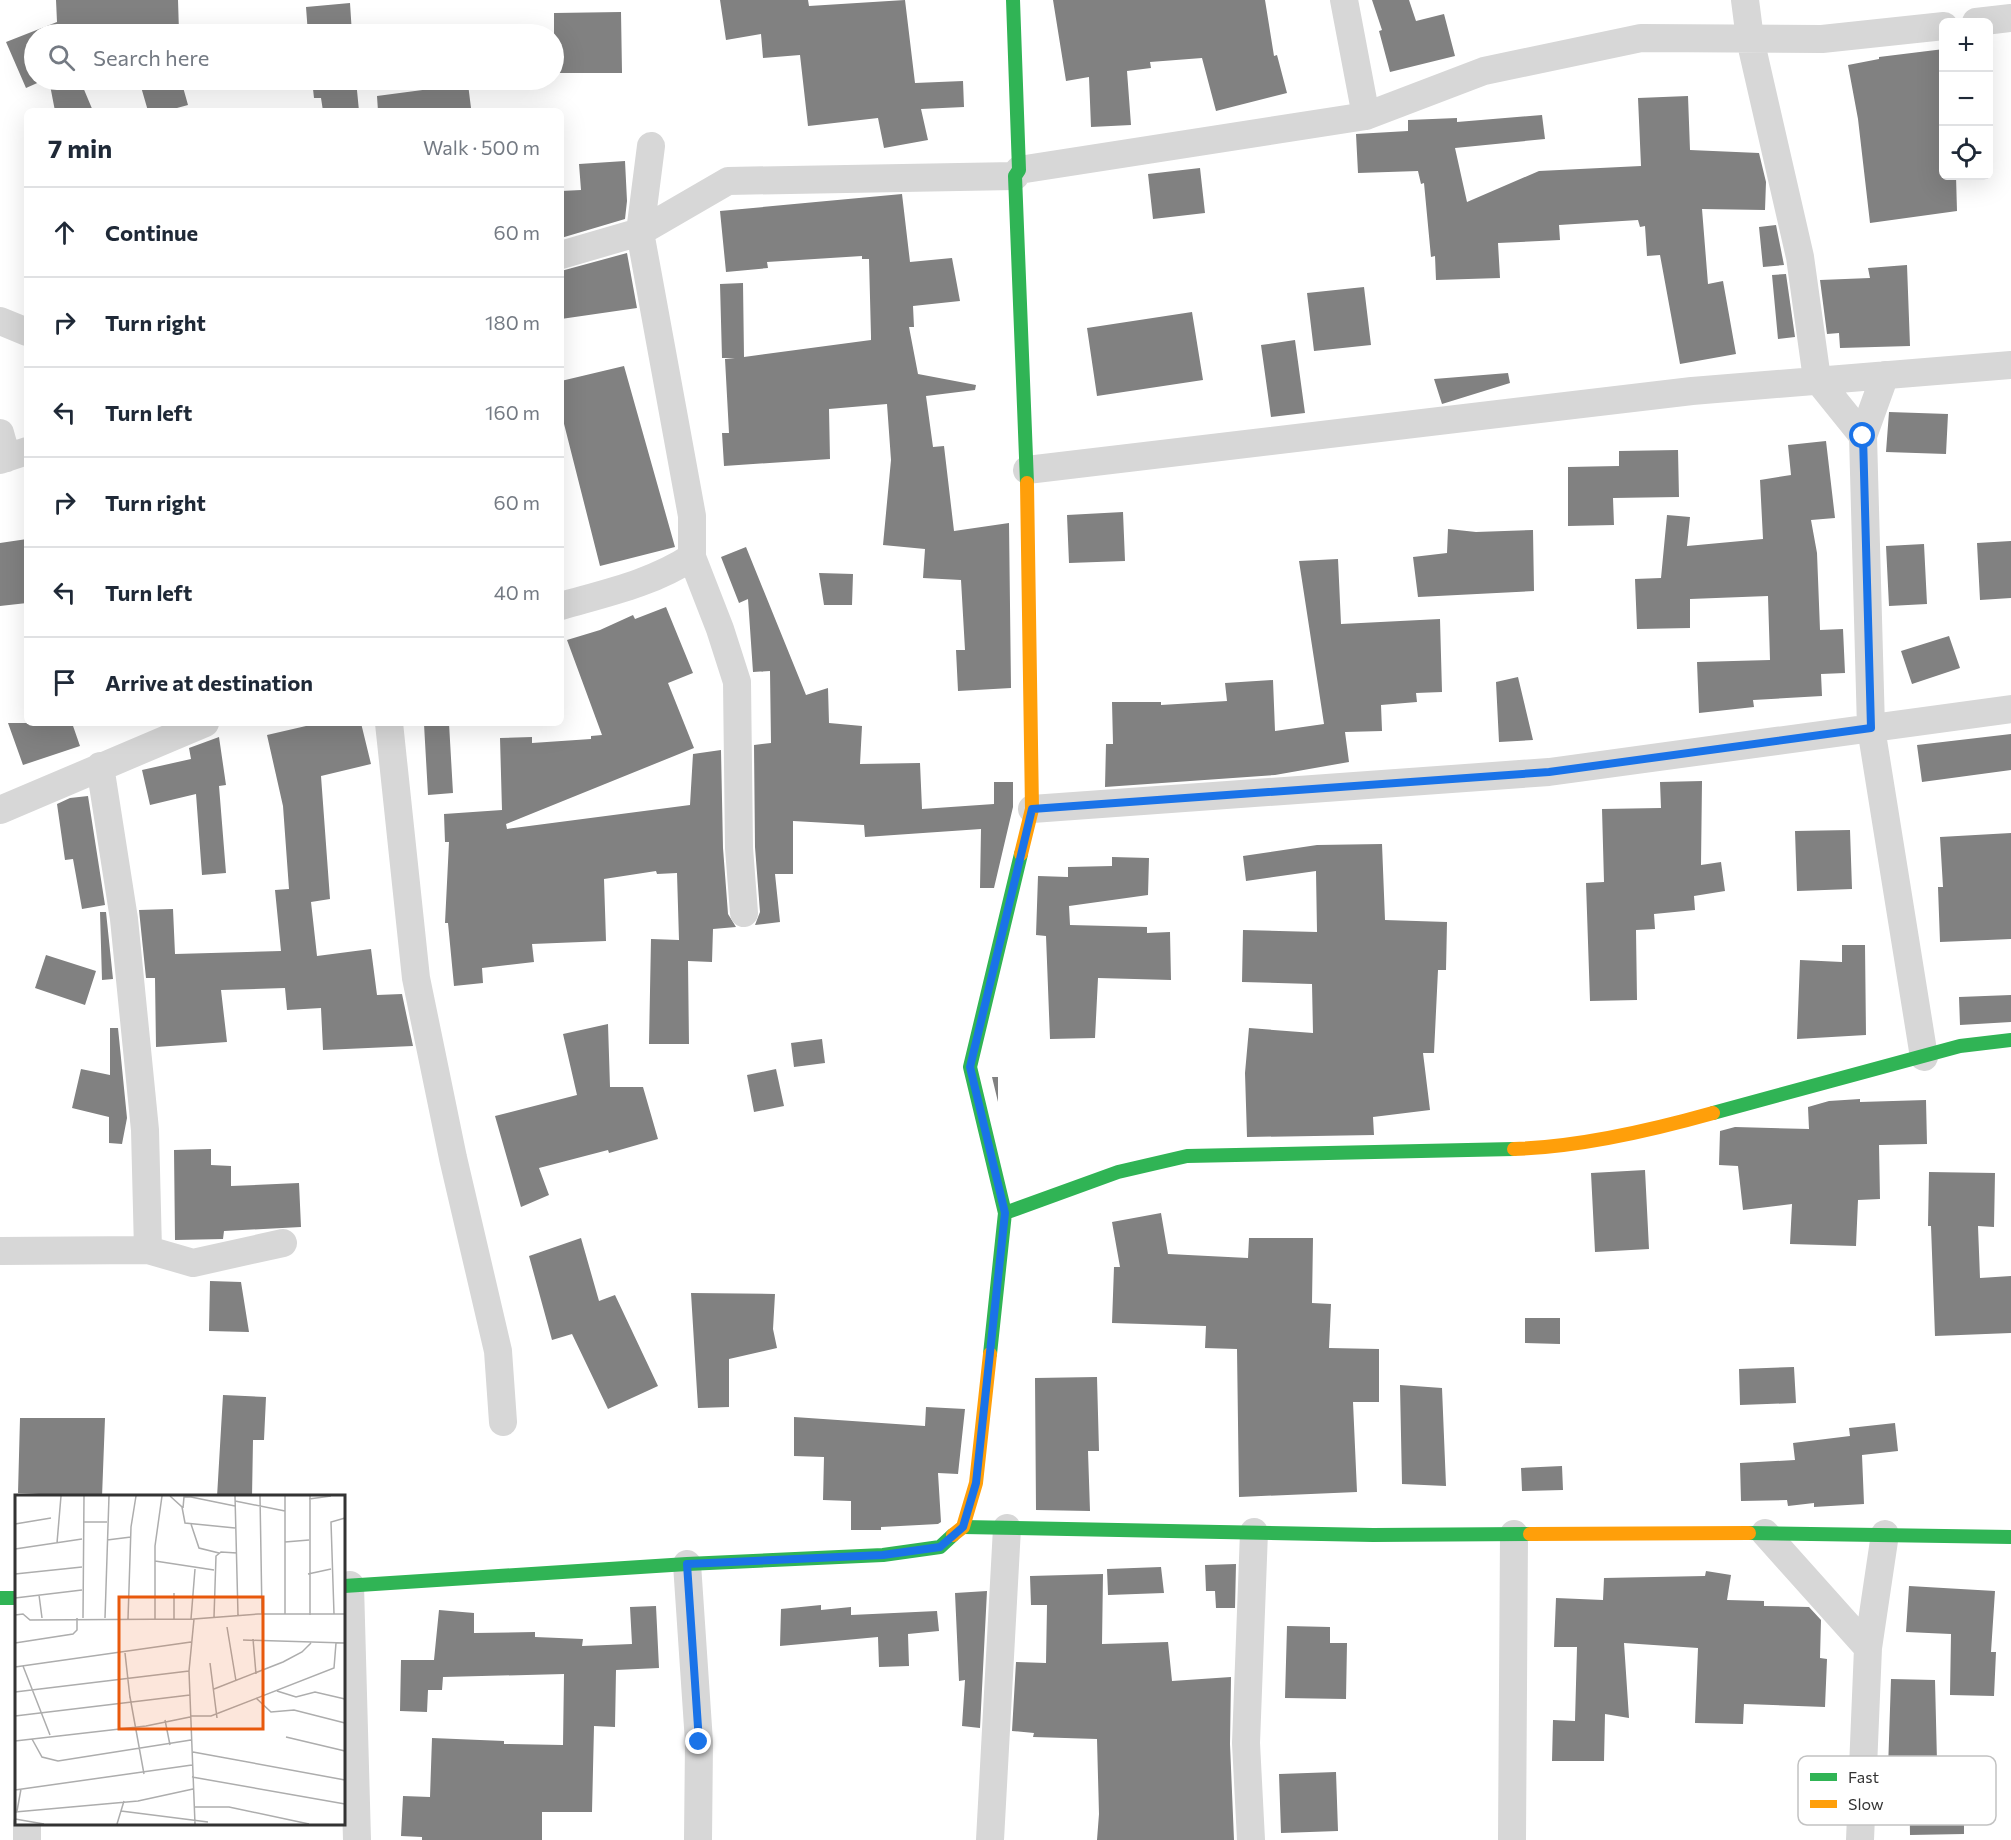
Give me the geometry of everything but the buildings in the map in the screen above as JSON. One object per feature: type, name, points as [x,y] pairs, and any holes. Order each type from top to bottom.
[{"type":"street","points":[[357,1840],[347,1586],[687,1564],[883,1555],[940,1547],[963,1527],[976,1483],[1005,1213],[970,1067],[1032,809],[1027,470],[1013,0]]},
{"type":"street","points":[[1344,0],[1366,116]]},
{"type":"street","points":[[1745,0],[1750,39],[1800,256],[1817,379],[1863,436]]},
{"type":"street","points":[[1993,20],[2011,18]]},
{"type":"street","points":[[564,254],[640,232],[728,181],[1017,173],[1366,116],[1484,71],[1641,38],[1822,39],[1939,27]]},
{"type":"street","points":[[651,146],[640,232],[692,516],[692,557],[737,682],[739,848],[744,913]]},
{"type":"street","points":[[0,321],[24,331]]},
{"type":"street","points":[[1027,470],[1680,392],[1817,379],[2011,365]]},
{"type":"street","points":[[1885,375],[1863,436],[1871,728],[1924,1057]]},
{"type":"street","points":[[564,605],[648,580],[674,569],[692,557]]},
{"type":"street","points":[[1032,809],[1549,772],[2011,709]]},
{"type":"street","points":[[0,810],[100,765],[198,726]]},
{"type":"street","points":[[389,726],[416,978],[453,1158],[498,1351],[503,1422]]},
{"type":"street","points":[[100,765],[124,919],[145,1130],[148,1250]]},
{"type":"street","points":[[1005,1213],[1118,1172],[1187,1156],[1319,1155],[1542,1148],[1667,1126],[1960,1046],[2011,1040]]},
{"type":"street","points":[[0,1251],[148,1250],[193,1263],[283,1243]]},
{"type":"street","points":[[963,1527],[1254,1533],[1885,1533],[2011,1536]]},
{"type":"street","points":[[990,1840],[1007,1528]]},
{"type":"street","points":[[1251,1840],[1246,1743],[1254,1533]]},
{"type":"street","points":[[1766,1533],[1868,1647]]},
{"type":"street","points":[[1863,1756],[1868,1647],[1885,1533]]},
{"type":"street","points":[[1512,1840],[1514,1534]]},
{"type":"street","points":[[687,1564],[699,1742],[698,1840]]},
{"type":"street","points":[[1860,1840],[1861,1825]]},
{"type":"traffic: fast","points":[[1013,0],[1019,170],[1015,176],[1027,483]]},
{"type":"traffic: fast","points":[[990,1354],[1005,1213],[970,1067],[1021,854]]},
{"type":"traffic: fast","points":[[1713,1113],[1960,1046],[2011,1040]]},
{"type":"traffic: fast","points":[[1005,1213],[1118,1172],[1187,1156],[1514,1149]]},
{"type":"traffic: fast","points":[[963,1527],[1373,1535],[1530,1534]]},
{"type":"traffic: fast","points":[[1749,1533],[2011,1537]]},
{"type":"traffic: fast","points":[[345,1586],[687,1564],[883,1555],[940,1547],[953,1535]]},
{"type":"traffic: fast","points":[[0,1598],[15,1598]]},
{"type":"traffic: slow","points":[[1021,854],[1032,809],[1027,483]]},
{"type":"traffic: slow","points":[[1514,1149],[1539,1148],[1614,1137],[1713,1113]]},
{"type":"traffic: slow","points":[[953,1535],[963,1527],[976,1483],[990,1354]]},
{"type":"traffic: slow","points":[[1530,1534],[1749,1533]]},
{"type":"route","points":[[699,1742],[687,1564],[883,1555],[940,1547],[963,1527],[976,1483],[1005,1213],[970,1067],[1032,809],[1549,772],[1871,728],[1863,436]]}]
